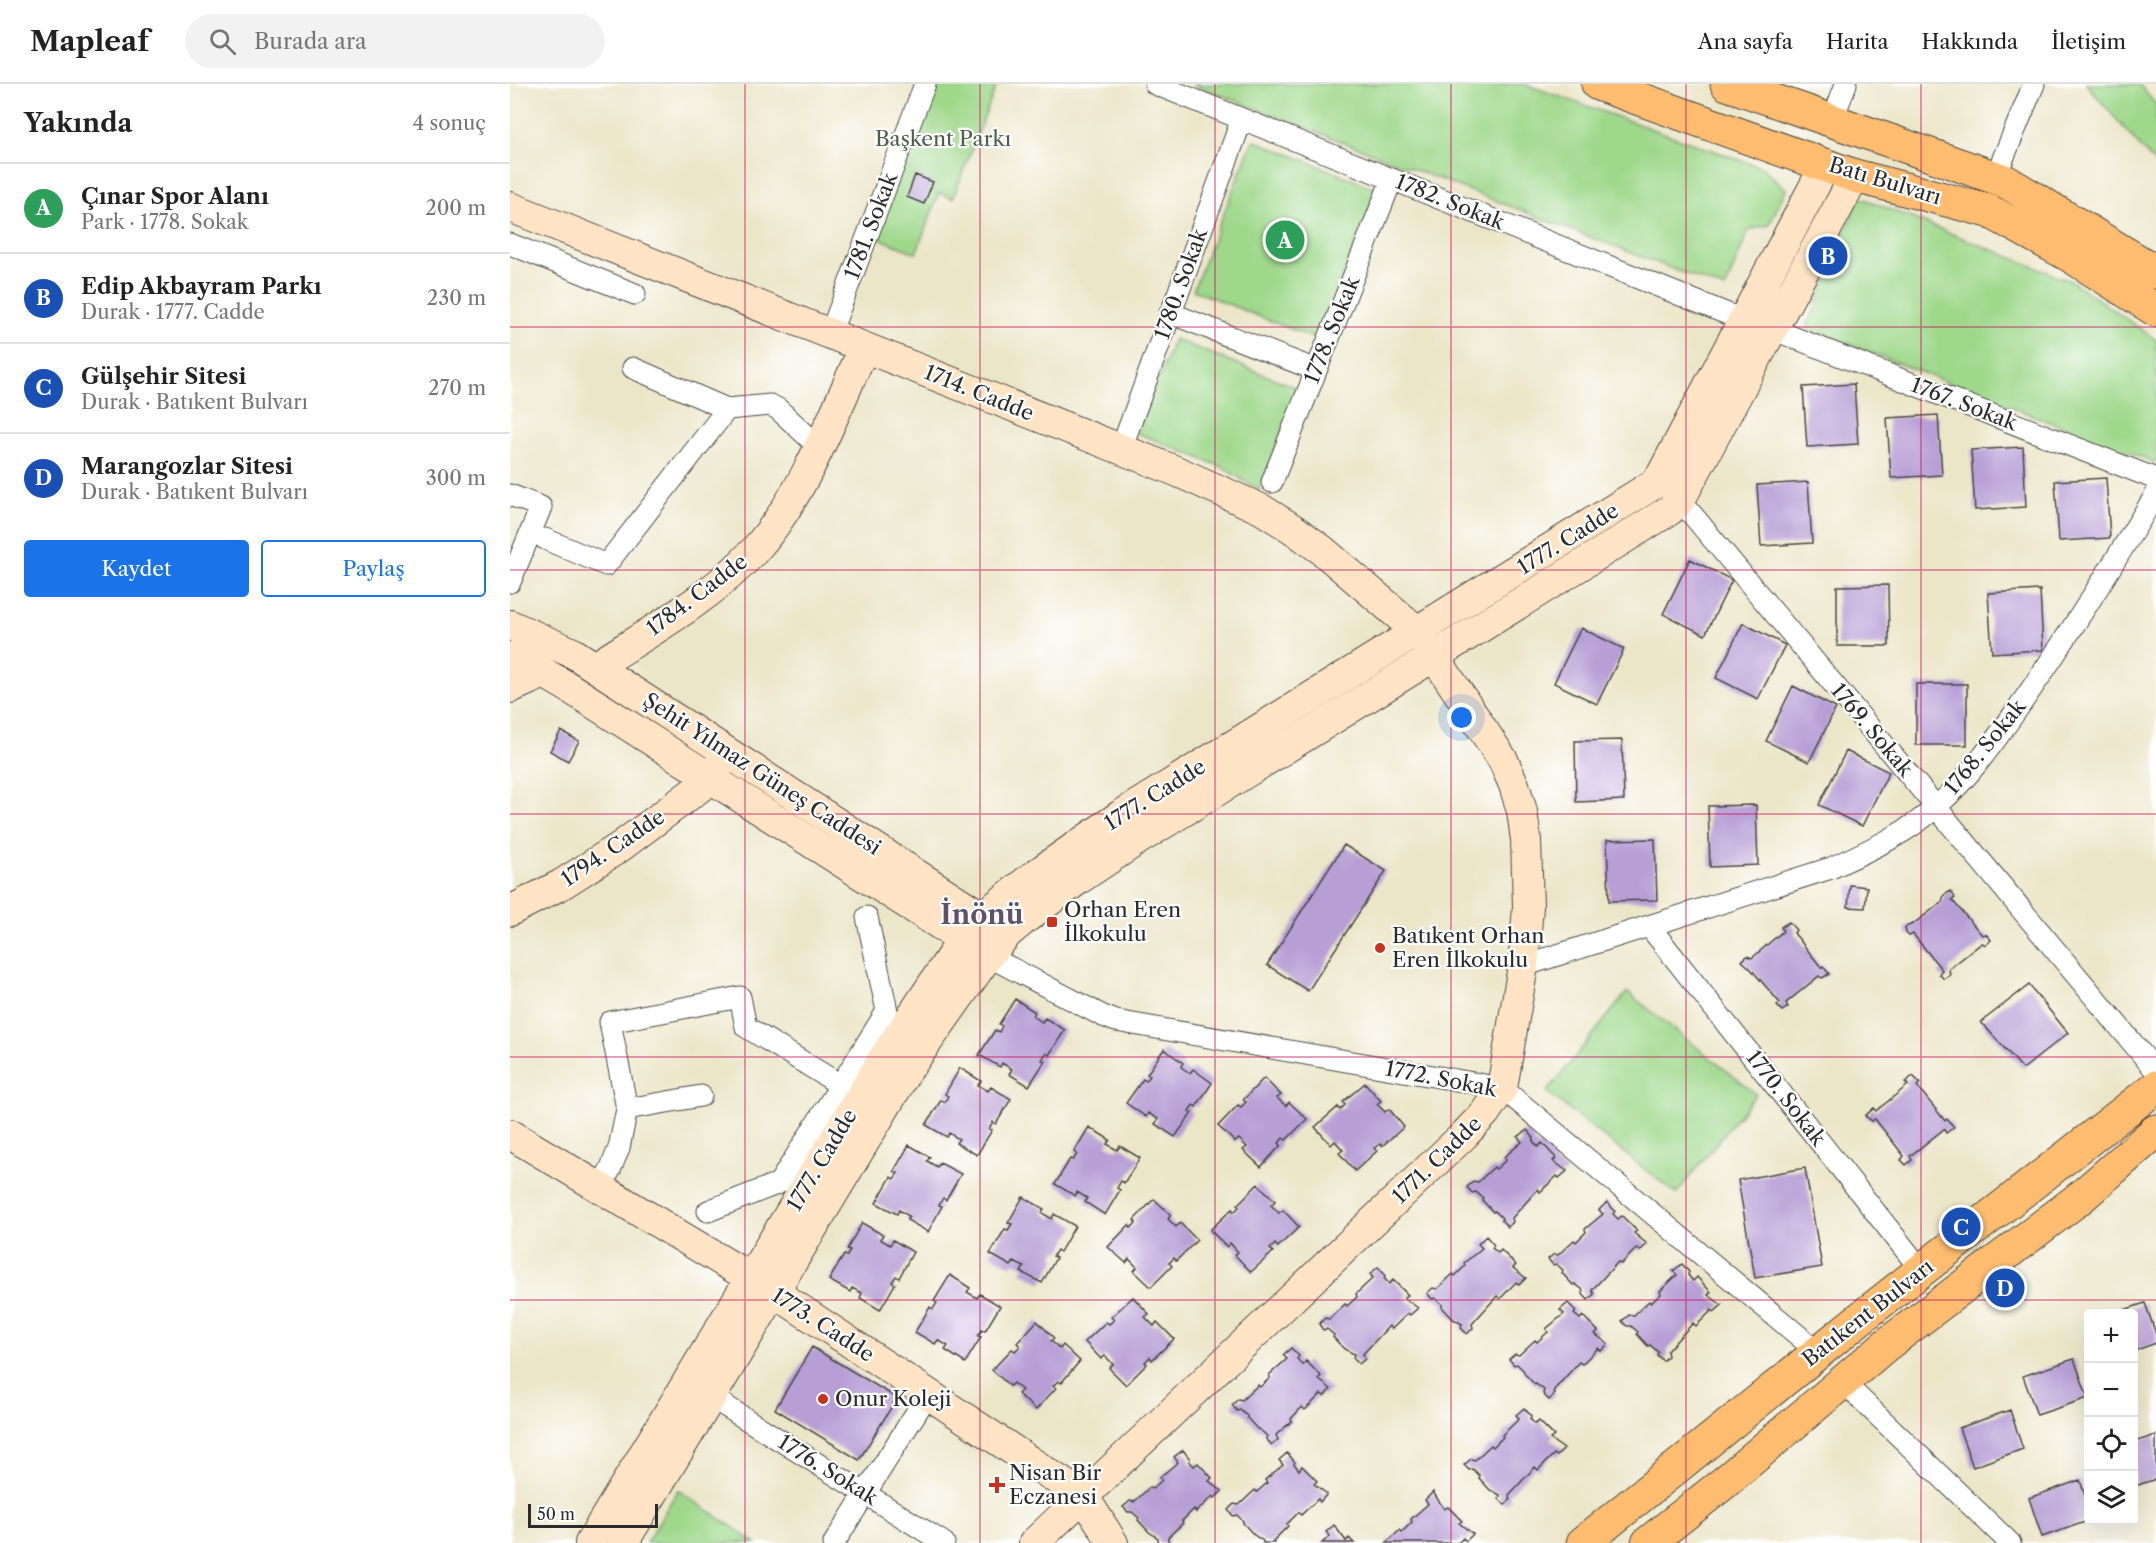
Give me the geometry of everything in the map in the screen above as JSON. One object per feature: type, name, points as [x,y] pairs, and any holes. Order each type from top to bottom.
[{"type":"main road","name":"Batı Bulvarı","points":[[1598,84],[1840,170],[1989,211],[2091,268],[2156,310]]},
{"type":"main road","name":"Batı Bulvarı","points":[[1728,84],[2005,181],[2155,271]]},
{"type":"main road","name":"1777. Cadde","points":[[623,1543],[711,1397],[850,1090],[885,1056],[963,939],[982,916],[1032,877],[1121,815],[1426,644],[1658,518],[1680,500],[1758,325],[1840,170]]},
{"type":"main road","name":"1714. Cadde","points":[[510,207],[1222,490],[1269,514],[1322,550],[1426,644]]},
{"type":"main road","points":[[2091,268],[2118,306],[2156,332]]},
{"type":"main road","name":"1777. Cadde","points":[[590,1543],[908,1069],[988,956],[1008,933],[1079,879],[1426,644],[1654,484],[1758,325]]},
{"type":"main road","name":"1784. Cadde","points":[[595,667],[694,602],[753,552],[797,492],[864,348]]},
{"type":"main road","name":"Şehit Yılmaz Güneş Caddesi","points":[[510,624],[548,641],[595,667],[1008,933]]},
{"type":"main road","name":"1771. Cadde","points":[[1034,1543],[1464,1135],[1485,1113],[1502,1088],[1526,936],[1528,874],[1522,811],[1503,760],[1426,644]]},
{"type":"main road","name":"Şehit Yılmaz Güneş Caddesi","points":[[510,657],[544,673],[988,956]]},
{"type":"main road","points":[[510,688],[544,673]]},
{"type":"main road","points":[[711,779],[728,752]]},
{"type":"main road","name":"1794. Cadde","points":[[510,911],[562,884],[620,847],[711,779]]},
{"type":"main road","points":[[2145,1096],[2135,1093],[2156,1072]]},
{"type":"main road","name":"Batıkent Bulvarı","points":[[1583,1543],[1818,1352],[2145,1096]]},
{"type":"main road","name":"Batıkent Bulvarı","points":[[1648,1543],[1725,1482],[1886,1345],[2081,1197],[2156,1131]]},
{"type":"main road","name":"1773. Cadde","points":[[510,1134],[762,1285],[1084,1497],[1113,1543]]},
{"type":"main road","points":[[2113,1168],[2156,1150]]},
{"type":"street","name":"1781. Sokak","points":[[830,334],[925,84]]},
{"type":"street","name":"1782. Sokak","points":[[1155,84],[1758,325]]},
{"type":"street","points":[[1832,121],[1846,84]]},
{"type":"street","points":[[1995,178],[2034,84]]},
{"type":"street","name":"1780. Sokak","points":[[1121,449],[1242,119]]},
{"type":"street","name":"1778. Sokak","points":[[1272,482],[1392,179]]},
{"type":"street","points":[[510,243],[635,294]]},
{"type":"street","points":[[1170,313],[1317,369]]},
{"type":"street","name":"1767. Sokak","points":[[1758,325],[2156,479]]},
{"type":"street","points":[[633,368],[727,409],[770,405],[778,409],[818,446]]},
{"type":"street","points":[[545,539],[606,565],[727,409]]},
{"type":"street","name":"1768. Sokak","points":[[1523,966],[1831,868],[1905,830],[1936,807],[1988,751],[2064,643],[2156,494]]},
{"type":"street","points":[[510,495],[541,507],[510,582]]},
{"type":"street","name":"1769. Sokak","points":[[1680,500],[2156,1072]]},
{"type":"street","points":[[708,1211],[778,1183],[850,1090],[887,1011],[867,917]]},
{"type":"street","name":"1770. Sokak","points":[[1649,926],[1922,1271]]},
{"type":"street","name":"1772. Sokak","points":[[988,956],[1103,1016],[1116,1020],[1502,1088],[1818,1352]]},
{"type":"street","points":[[599,1188],[619,1148],[627,1109],[610,1022],[740,997],[746,1028],[850,1090]]},
{"type":"street","points":[[627,1109],[701,1096]]},
{"type":"street","points":[[1843,1382],[2010,1543]]},
{"type":"street","points":[[834,1543],[928,1394]]},
{"type":"street","name":"1776. Sokak","points":[[711,1397],[944,1543]]},
{"type":"green space","name":"Başkent Parkı","points":[[932,84],[997,84],[953,198],[939,193],[916,253],[873,236]]},
{"type":"green space","points":[[1192,84],[1524,84],[1763,168],[1786,189],[1769,225],[1749,230],[1725,289]]},
{"type":"green space","points":[[2086,84],[2139,84],[2156,105],[2156,165]]},
{"type":"green space","points":[[1253,140],[1377,189],[1318,340],[1193,290]]},
{"type":"green space","points":[[1859,197],[2073,282],[2156,340],[2156,463],[1807,328]]},
{"type":"green space","points":[[1174,339],[1298,388],[1259,490],[1222,467],[1137,433]]},
{"type":"green space","points":[[1627,992],[1756,1094],[1676,1194],[1547,1092]]},
{"type":"green space","points":[[678,1490],[756,1543],[646,1543]]},
{"type":"building","points":[[915,175],[933,182],[924,204],[907,197]]},
{"type":"building","points":[[1854,384],[1858,444],[1807,447],[1803,387]]},
{"type":"building","points":[[1938,415],[1942,475],[1891,478],[1887,418]]},
{"type":"building","points":[[2023,447],[2026,507],[1975,510],[1971,450]]},
{"type":"building","points":[[2106,478],[2110,538],[2059,541],[2055,481]]},
{"type":"building","points":[[1808,482],[1812,543],[1761,546],[1757,485]]},
{"type":"building","points":[[1690,559],[1732,580],[1705,635],[1663,614]]},
{"type":"building","points":[[1888,585],[1889,646],[1837,646],[1837,586]]},
{"type":"building","points":[[2040,590],[2043,650],[1992,653],[1988,593]]},
{"type":"building","points":[[1743,623],[1785,645],[1758,699],[1716,678]]},
{"type":"building","points":[[1581,628],[1624,649],[1597,704],[1554,683]]},
{"type":"building","points":[[1916,684],[1967,684],[1967,745],[1916,745]]},
{"type":"building","points":[[1793,686],[1836,708],[1809,762],[1766,741]]},
{"type":"building","points":[[561,731],[579,741],[568,761],[550,751]]},
{"type":"building","points":[[1622,740],[1624,800],[1576,802],[1575,741]]},
{"type":"building","points":[[1846,751],[1889,772],[1862,826],[1819,805]]},
{"type":"building","points":[[1756,805],[1758,865],[1710,867],[1708,806]]},
{"type":"building","points":[[1655,839],[1657,900],[1609,901],[1607,840]]},
{"type":"building","points":[[1344,845],[1386,871],[1308,991],[1267,965]]},
{"type":"building","points":[[1850,885],[1867,887],[1865,908],[1848,907]]},
{"type":"building","points":[[1951,891],[1955,898],[1952,900],[1982,935],[1986,934],[1991,940],[1986,945],[1982,943],[1949,969],[1950,975],[1944,979],[1939,974],[1942,970],[1913,934],[1909,936],[1906,933],[1905,927],[1913,924],[1942,902],[1944,895]]},
{"type":"building","points":[[1789,922],[1796,930],[1794,933],[1829,974],[1822,978],[1819,976],[1786,1003],[1788,1007],[1782,1011],[1777,1006],[1780,1003],[1742,961],[1747,956],[1752,958],[1783,931],[1781,927]]},
{"type":"building","points":[[2029,985],[2068,1033],[2023,1069],[1981,1022]]},
{"type":"building","points":[[1015,999],[1035,1012],[1033,1016],[1042,1022],[1045,1018],[1065,1030],[1049,1055],[1046,1053],[1042,1060],[1045,1061],[1029,1086],[1009,1074],[1012,1069],[1002,1063],[1000,1067],[979,1055],[995,1030],[999,1032],[1002,1026],[999,1024]]},
{"type":"building","points":[[1164,1049],[1183,1063],[1181,1067],[1190,1073],[1193,1069],[1212,1083],[1196,1107],[1193,1105],[1189,1111],[1192,1113],[1175,1137],[1155,1124],[1158,1119],[1148,1113],[1146,1117],[1126,1103],[1143,1079],[1146,1081],[1150,1076],[1147,1074]]},
{"type":"building","points":[[960,1068],[981,1081],[978,1085],[988,1091],[991,1087],[1011,1099],[996,1124],[993,1122],[989,1129],[992,1130],[977,1155],[956,1143],[959,1139],[949,1133],[947,1137],[926,1125],[941,1100],[945,1102],[948,1096],[945,1094]]},
{"type":"building","points":[[1913,1076],[1920,1083],[1917,1086],[1945,1121],[1947,1119],[1954,1127],[1946,1133],[1944,1129],[1910,1156],[1912,1160],[1906,1165],[1901,1160],[1904,1156],[1875,1119],[1872,1121],[1865,1116],[1874,1108],[1876,1111],[1908,1085],[1905,1082]]},
{"type":"building","points":[[1264,1078],[1281,1095],[1277,1098],[1286,1106],[1289,1102],[1307,1119],[1286,1140],[1283,1138],[1279,1143],[1281,1145],[1261,1167],[1243,1150],[1247,1147],[1239,1139],[1235,1142],[1218,1126],[1238,1105],[1241,1107],[1246,1102],[1243,1100]]},
{"type":"building","points":[[1365,1083],[1381,1101],[1377,1104],[1385,1112],[1389,1109],[1404,1127],[1382,1146],[1380,1144],[1374,1148],[1377,1151],[1355,1171],[1339,1153],[1343,1150],[1335,1141],[1331,1145],[1315,1127],[1338,1107],[1340,1110],[1345,1105],[1343,1102]]},
{"type":"building","points":[[1089,1127],[1110,1140],[1107,1144],[1117,1150],[1120,1146],[1140,1158],[1124,1183],[1121,1181],[1117,1188],[1120,1190],[1105,1215],[1085,1202],[1087,1198],[1077,1192],[1075,1196],[1055,1184],[1070,1159],[1073,1160],[1077,1154],[1074,1152]]},
{"type":"building","points":[[1527,1130],[1538,1147],[1542,1143],[1556,1158],[1553,1161],[1567,1171],[1559,1178],[1557,1176],[1540,1192],[1538,1189],[1512,1218],[1513,1222],[1508,1227],[1502,1218],[1482,1200],[1483,1198],[1476,1192],[1472,1193],[1467,1187],[1474,1181],[1478,1182],[1494,1167],[1496,1169],[1506,1160],[1504,1157],[1522,1142],[1518,1137]]},
{"type":"building","points":[[909,1145],[930,1157],[927,1161],[937,1167],[940,1163],[961,1174],[946,1200],[943,1198],[939,1205],[942,1206],[928,1232],[907,1220],[909,1216],[899,1210],[897,1214],[876,1203],[891,1177],[894,1179],[898,1173],[894,1171]]},
{"type":"building","points":[[1805,1168],[1822,1267],[1755,1278],[1738,1180]]},
{"type":"building","points":[[1258,1184],[1275,1201],[1271,1205],[1279,1213],[1283,1210],[1299,1227],[1278,1247],[1275,1244],[1270,1249],[1273,1252],[1251,1272],[1235,1255],[1238,1252],[1230,1243],[1227,1247],[1210,1230],[1232,1209],[1234,1212],[1239,1207],[1237,1205]]},
{"type":"building","points":[[1023,1197],[1044,1209],[1042,1213],[1052,1219],[1054,1214],[1075,1226],[1060,1252],[1057,1250],[1053,1256],[1056,1258],[1042,1283],[1021,1272],[1024,1267],[1014,1262],[1011,1266],[990,1254],[1005,1229],[1008,1230],[1012,1224],[1008,1223]]},
{"type":"building","points":[[1154,1199],[1171,1215],[1168,1219],[1176,1227],[1180,1223],[1197,1240],[1176,1261],[1174,1258],[1169,1263],[1172,1266],[1151,1287],[1134,1271],[1137,1267],[1129,1259],[1126,1263],[1108,1247],[1129,1225],[1131,1228],[1136,1223],[1134,1220]]},
{"type":"building","points":[[1607,1202],[1615,1211],[1613,1214],[1618,1219],[1622,1216],[1637,1231],[1634,1233],[1647,1244],[1640,1251],[1637,1248],[1621,1264],[1618,1262],[1592,1290],[1594,1294],[1588,1300],[1582,1293],[1583,1290],[1573,1285],[1562,1273],[1563,1270],[1556,1264],[1553,1265],[1548,1259],[1554,1254],[1558,1255],[1574,1240],[1576,1242],[1586,1232],[1585,1229],[1603,1214],[1599,1210]]},
{"type":"building","points":[[862,1223],[883,1235],[880,1239],[890,1245],[893,1240],[913,1252],[899,1278],[896,1276],[892,1282],[895,1284],[880,1310],[860,1298],[862,1293],[852,1288],[850,1292],[829,1280],[844,1255],[847,1256],[850,1250],[847,1249]]},
{"type":"building","points":[[1486,1236],[1494,1245],[1492,1248],[1498,1253],[1501,1250],[1516,1265],[1513,1268],[1526,1278],[1519,1285],[1516,1282],[1500,1299],[1497,1296],[1472,1324],[1473,1328],[1467,1334],[1461,1328],[1462,1324],[1453,1319],[1442,1304],[1435,1298],[1432,1299],[1427,1293],[1433,1288],[1437,1289],[1453,1274],[1455,1276],[1465,1266],[1464,1263],[1482,1248],[1478,1244]]},
{"type":"building","points":[[1682,1264],[1693,1281],[1697,1277],[1711,1292],[1708,1295],[1722,1305],[1714,1312],[1712,1310],[1696,1326],[1693,1323],[1667,1351],[1668,1356],[1663,1361],[1657,1355],[1658,1352],[1650,1345],[1648,1346],[1637,1334],[1638,1332],[1622,1321],[1629,1315],[1633,1316],[1649,1301],[1651,1303],[1661,1294],[1660,1291],[1677,1275],[1673,1271]]},
{"type":"building","points":[[1378,1267],[1389,1284],[1393,1280],[1408,1295],[1404,1298],[1418,1308],[1410,1315],[1408,1313],[1392,1329],[1389,1326],[1363,1354],[1365,1359],[1359,1364],[1353,1358],[1354,1354],[1344,1349],[1333,1337],[1334,1335],[1327,1329],[1323,1330],[1319,1324],[1357,1297],[1356,1294],[1373,1278],[1370,1274]]},
{"type":"building","points":[[950,1275],[970,1288],[967,1292],[977,1298],[980,1294],[1000,1306],[985,1331],[982,1330],[978,1336],[981,1337],[965,1363],[945,1350],[948,1346],[938,1340],[935,1344],[915,1332],[930,1307],[933,1309],[937,1303],[934,1301]]},
{"type":"building","points":[[1133,1297],[1149,1314],[1145,1317],[1154,1326],[1157,1322],[1174,1339],[1152,1360],[1150,1357],[1145,1362],[1147,1364],[1126,1385],[1109,1368],[1113,1364],[1105,1356],[1101,1359],[1085,1342],[1106,1322],[1109,1324],[1114,1320],[1111,1317]]},
{"type":"building","points":[[1568,1303],[1576,1311],[1574,1314],[1580,1319],[1583,1316],[1598,1331],[1595,1334],[1608,1344],[1601,1351],[1598,1348],[1582,1364],[1579,1362],[1554,1390],[1555,1394],[1549,1400],[1543,1394],[1544,1390],[1535,1385],[1517,1364],[1514,1365],[1509,1359],[1515,1354],[1519,1355],[1535,1340],[1537,1342],[1548,1332],[1546,1329],[1564,1314],[1560,1310]]},
{"type":"building","points":[[2145,1303],[2156,1334],[2156,1343],[2138,1350],[2138,1309],[2127,1309]]},
{"type":"building","points":[[1037,1321],[1054,1338],[1051,1341],[1060,1349],[1063,1345],[1080,1361],[1061,1383],[1058,1381],[1053,1386],[1056,1388],[1036,1410],[1018,1394],[1022,1390],[1013,1383],[1010,1386],[992,1370],[1012,1349],[1015,1351],[1020,1346],[1017,1343]]},
{"type":"building","points":[[812,1347],[897,1398],[859,1460],[775,1409]]},
{"type":"building","points":[[1291,1348],[1299,1356],[1297,1359],[1303,1365],[1306,1361],[1321,1376],[1318,1379],[1331,1389],[1324,1396],[1321,1394],[1305,1410],[1302,1407],[1291,1419],[1292,1421],[1276,1435],[1278,1440],[1272,1445],[1266,1439],[1267,1436],[1258,1430],[1247,1416],[1240,1410],[1237,1411],[1232,1405],[1270,1378],[1269,1375],[1287,1359],[1283,1355]]},
{"type":"building","points":[[2074,1359],[2084,1387],[2084,1399],[2037,1415],[2023,1376]]},
{"type":"building","points":[[1524,1408],[1531,1416],[1530,1419],[1535,1424],[1539,1421],[1554,1436],[1550,1439],[1564,1449],[1557,1456],[1554,1454],[1538,1470],[1535,1467],[1509,1495],[1510,1500],[1505,1505],[1499,1499],[1500,1495],[1490,1490],[1473,1469],[1469,1470],[1464,1465],[1471,1459],[1475,1460],[1491,1445],[1493,1447],[1519,1419],[1516,1415]]},
{"type":"building","points":[[2010,1410],[2023,1449],[1973,1467],[1959,1428]]},
{"type":"building","points":[[2156,1435],[2156,1479],[2138,1485],[2138,1471],[2138,1441]]},
{"type":"building","points":[[1183,1450],[1190,1459],[1189,1461],[1194,1466],[1198,1463],[1212,1478],[1209,1481],[1222,1491],[1196,1512],[1194,1509],[1168,1537],[1168,1543],[1160,1543],[1158,1538],[1138,1520],[1139,1518],[1123,1507],[1130,1501],[1134,1502],[1150,1487],[1152,1489],[1162,1480],[1160,1477],[1178,1462],[1174,1457]]},
{"type":"building","points":[[1287,1453],[1299,1470],[1302,1466],[1317,1481],[1314,1484],[1327,1494],[1320,1502],[1318,1499],[1301,1515],[1299,1512],[1273,1541],[1274,1543],[1263,1543],[1237,1515],[1233,1516],[1228,1510],[1234,1504],[1239,1505],[1255,1490],[1257,1492],[1267,1483],[1265,1480],[1283,1465],[1279,1460]]},
{"type":"building","points":[[2080,1480],[2084,1492],[2084,1522],[2042,1537],[2029,1498]]},
{"type":"building","points":[[1433,1492],[1444,1509],[1448,1507],[1462,1521],[1459,1523],[1473,1534],[1466,1541],[1463,1538],[1458,1543],[1386,1543],[1412,1522],[1411,1519],[1428,1504],[1425,1500]]},
{"type":"building","points":[[1334,1525],[1346,1541],[1349,1538],[1354,1543],[1322,1543],[1330,1536],[1326,1532]]},
{"type":"place","name":"Çınar Spor Alanı","points":[[1285,240]]},
{"type":"place","name":"Edip Akbayram Parkı","points":[[1828,256]]},
{"type":"place","name":"Orhan Eren İlkokulu","points":[[1052,922]]},
{"type":"place","name":"Batıkent Orhan Eren İlkokulu","points":[[1380,948]]},
{"type":"place","name":"Gülşehir Sitesi","points":[[1961,1227]]},
{"type":"place","name":"Marangozlar Sitesi","points":[[2005,1288]]},
{"type":"place","name":"Onur Koleji","points":[[823,1399]]},
{"type":"place","name":"Nisan Bir Eczanesi","points":[[997,1485]]},
{"type":"district","name":"İnönü","points":[[982,915]]}]
